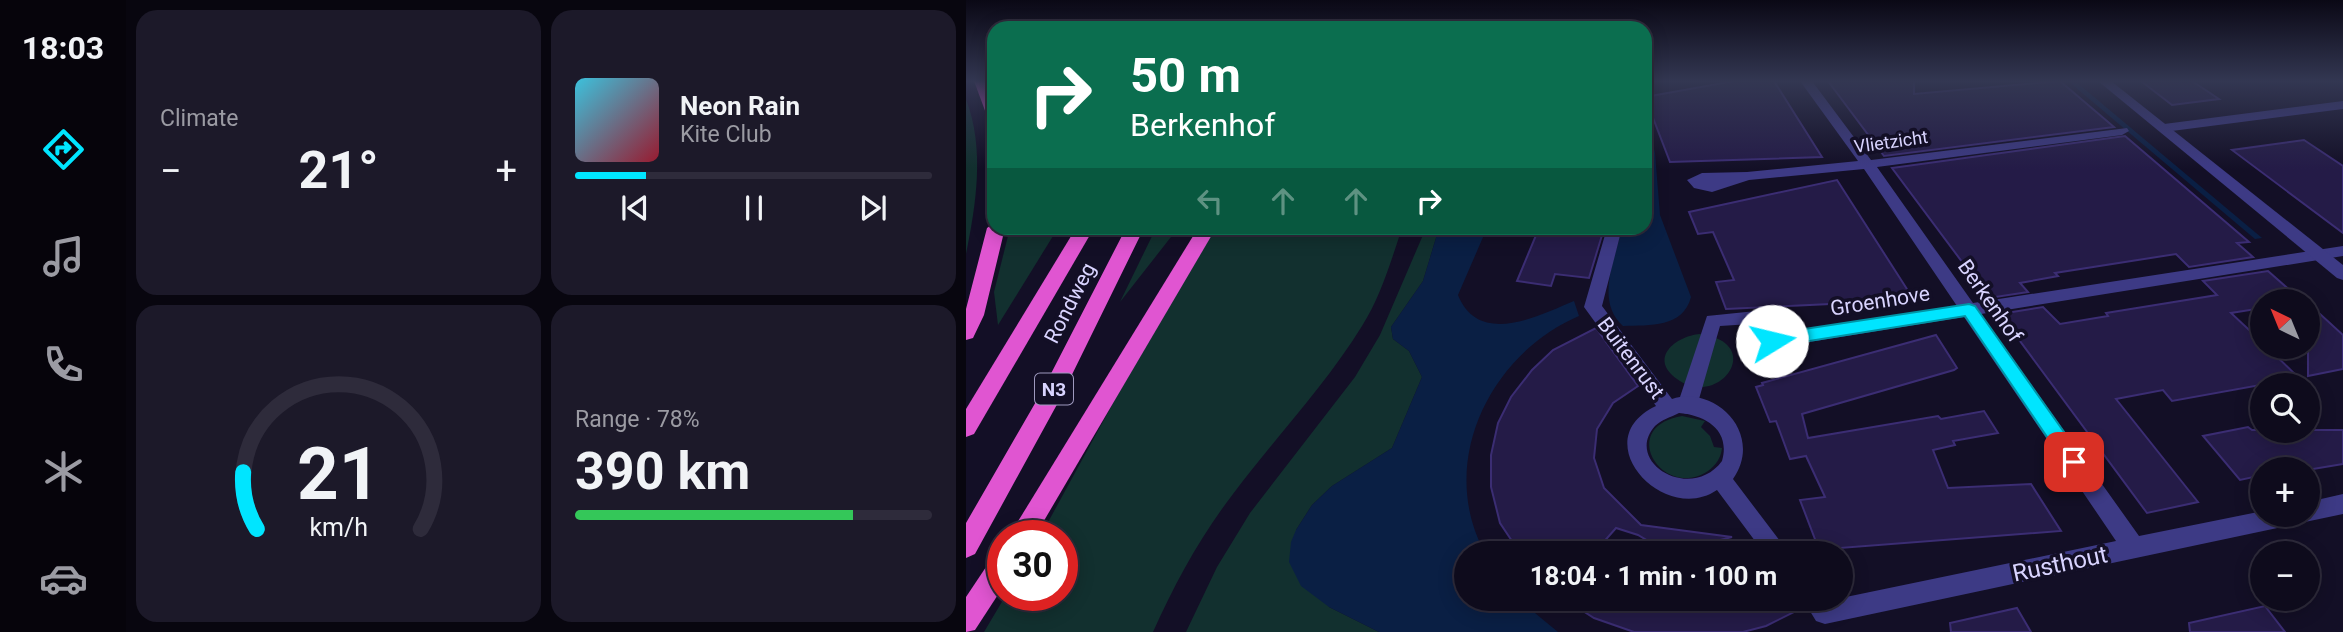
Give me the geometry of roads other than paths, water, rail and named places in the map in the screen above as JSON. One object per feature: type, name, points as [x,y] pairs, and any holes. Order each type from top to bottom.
[{"type":"highway","points":[[966,333],[974,315],[994,235]]},
{"type":"highway","name":"Rondweg","points":[[966,428],[1081,235]]},
{"type":"highway","name":"Rondweg","points":[[966,546],[1049,399],[1131,235]]},
{"type":"highway","name":"N3","points":[[1031,520],[1203,235]]},
{"type":"highway","points":[[966,621],[987,589]]},
{"type":"street","name":"Berkenhof","points":[[1828,110],[2135,548]]},
{"type":"street","points":[[2142,110],[2343,274]]},
{"type":"street","points":[[2164,128],[2300,110]]},
{"type":"street","name":"Vlietzicht","points":[[1748,176],[1868,165],[2122,131]]},
{"type":"street","name":"Buitenrust","points":[[1612,235],[1593,307],[1621,344],[1677,407]]},
{"type":"street","name":"Groenhove","points":[[1677,407],[1713,320],[1756,317],[1772,341],[2343,251]]},
{"type":"street","points":[[1677,407],[1710,411],[1722,419],[1735,442],[1735,456],[1730,468],[1720,478],[1709,485],[1682,489],[1656,480],[1639,462],[1636,439],[1647,420],[1677,407]]},
{"type":"street","points":[[1720,478],[1769,541]]},
{"type":"street","points":[[2320,509],[2343,504]]},
{"type":"street","name":"Rusthout","points":[[1853,599],[2135,548],[2250,524]]},
{"type":"water","points":[[2103,110],[2110,110],[2262,238],[2255,239]]},
{"type":"water","points":[[1652,139],[1660,215],[1691,297],[1687,307],[1673,320],[1664,323],[1623,326],[1610,305],[1609,280],[1620,235],[1652,235]]},
{"type":"water","points":[[1437,235],[1484,235],[1458,295],[1468,311],[1480,320],[1494,324],[1510,323],[1544,314],[1574,301],[1579,316],[1547,333],[1520,356],[1497,384],[1480,415],[1470,448],[1466,483],[1471,519],[1480,541],[1454,541],[1454,611],[1533,611],[1558,632],[1379,632],[1329,607],[1301,586],[1289,562],[1291,542],[1296,530],[1312,505],[1332,486],[1392,448],[1422,377],[1409,351],[1393,339],[1391,327],[1423,281]]}]
